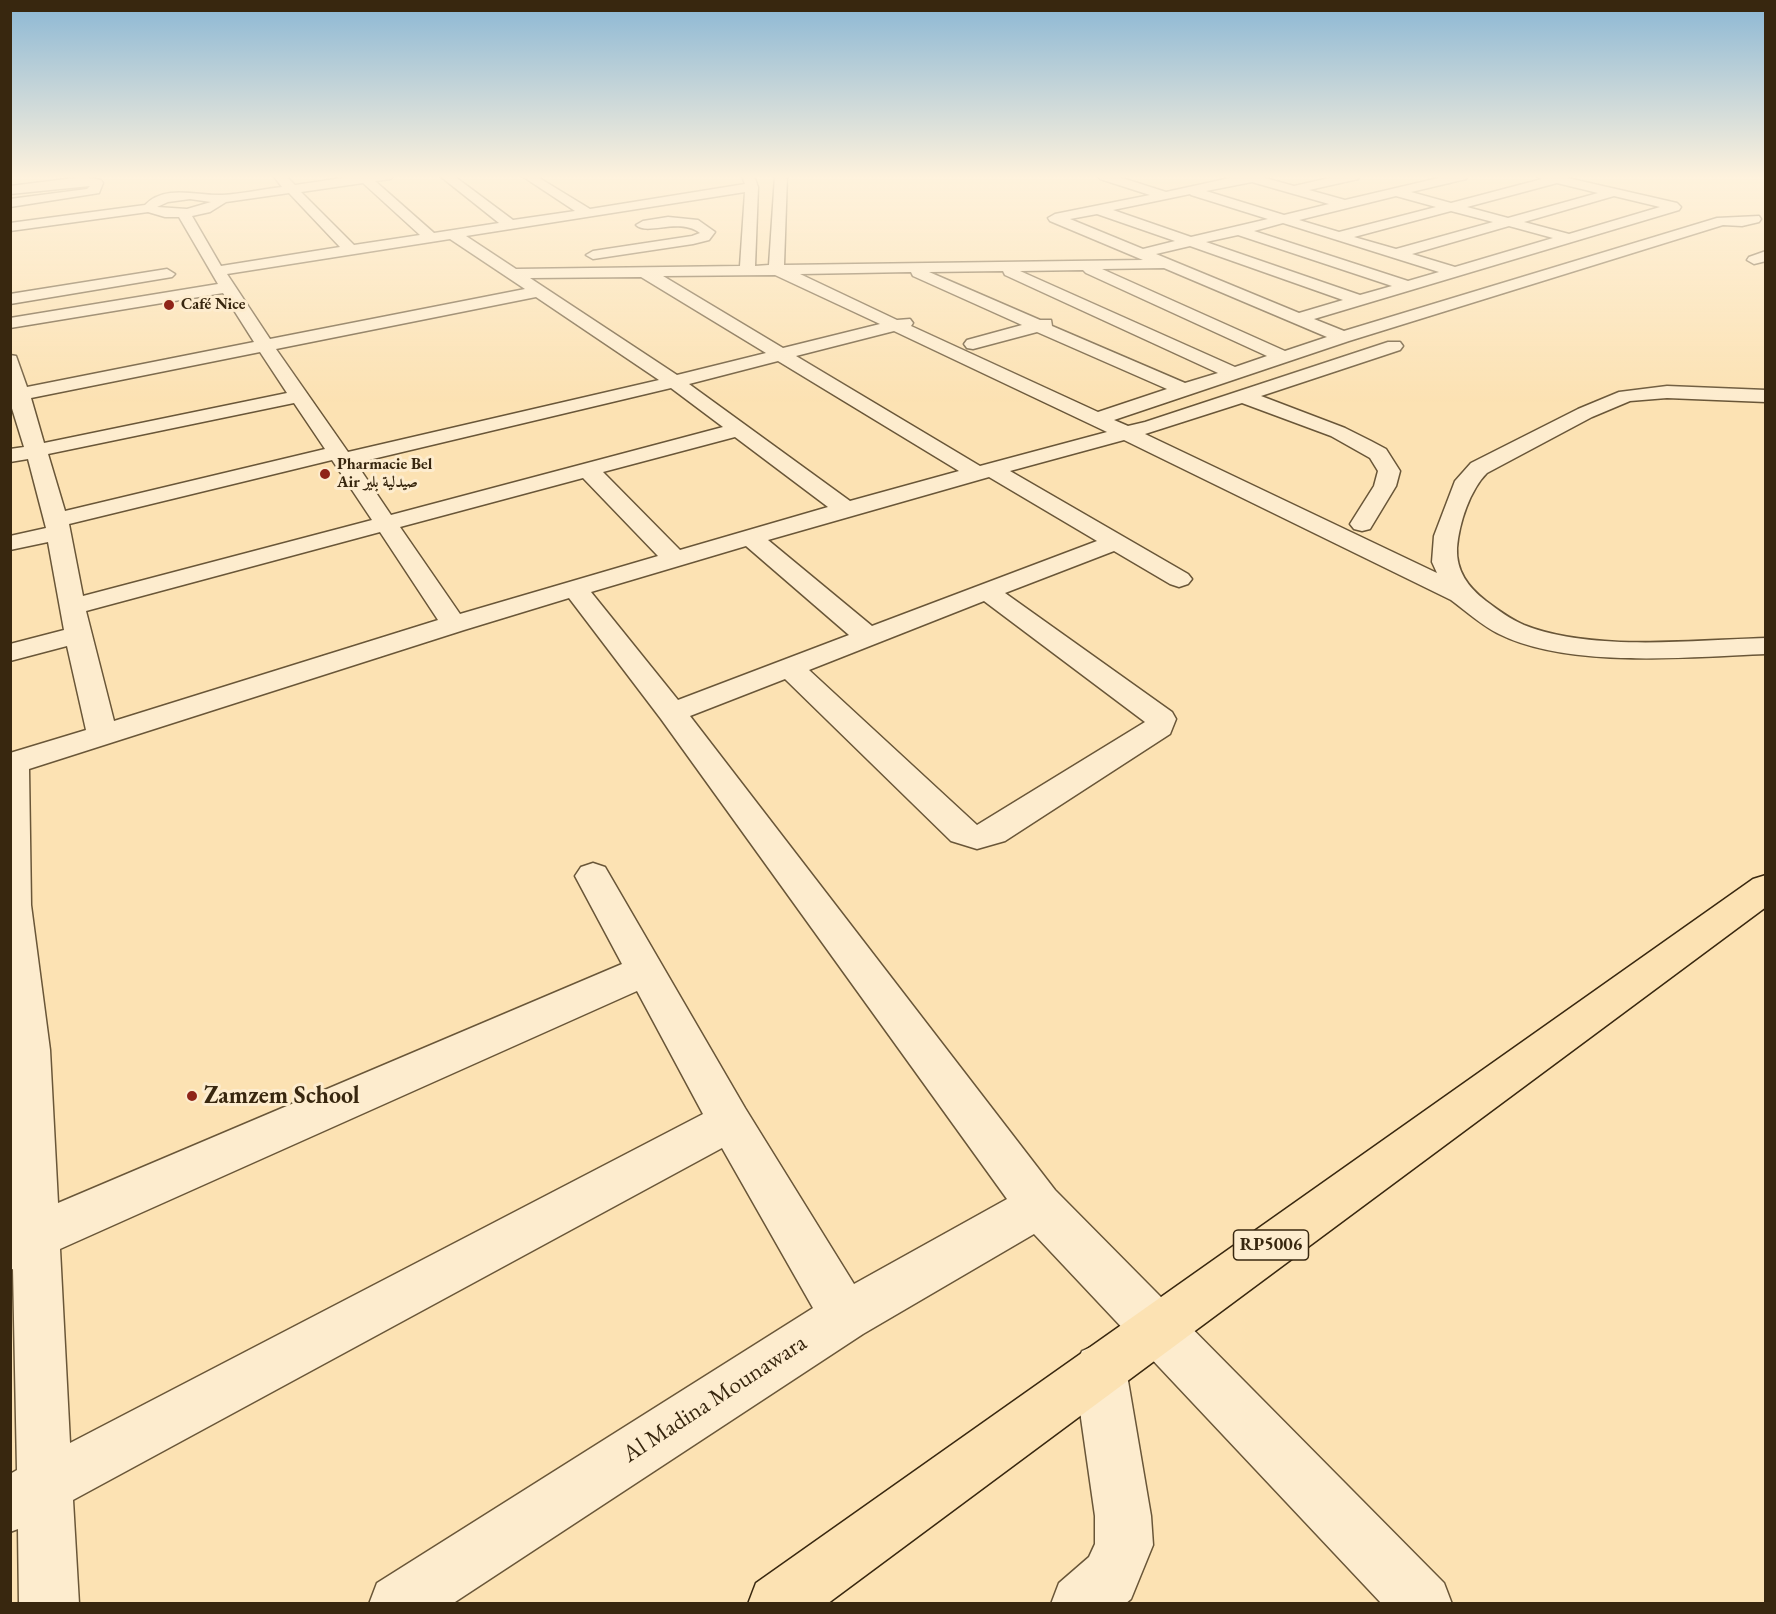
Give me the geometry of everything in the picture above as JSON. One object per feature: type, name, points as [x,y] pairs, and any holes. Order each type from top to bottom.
[{"type":"main road","name":"RP5006","points":[[777,1604],[1766,888]]},
{"type":"street","points":[[205,251],[216,273],[454,624]]},
{"type":"street","points":[[10,323],[216,273],[343,251]]},
{"type":"street","points":[[508,271],[621,251]]},
{"type":"street","points":[[747,269],[748,251]]},
{"type":"street","points":[[776,269],[778,251]]},
{"type":"street","points":[[1134,251],[1343,338]]},
{"type":"street","points":[[1140,254],[1151,251]]},
{"type":"street","points":[[1218,251],[1359,300]]},
{"type":"street","points":[[1303,251],[1408,286]]},
{"type":"street","points":[[1387,251],[1505,287]]},
{"type":"street","points":[[1396,254],[1405,251]]},
{"type":"street","points":[[1297,319],[1524,251]]},
{"type":"street","points":[[478,252],[537,292],[558,302],[673,381],[736,430],[846,509]]},
{"type":"street","points":[[1133,424],[1184,390],[1621,252]]},
{"type":"street","points":[[508,271],[643,272],[776,269],[810,271],[1164,264]]},
{"type":"street","points":[[1084,267],[1284,357]]},
{"type":"street","points":[[1000,268],[1234,373]]},
{"type":"street","points":[[776,269],[907,322],[973,344],[1133,424],[1460,594],[1489,616],[1516,631],[1566,644],[1638,648],[1766,646]]},
{"type":"street","points":[[908,269],[1184,390]]},
{"type":"street","points":[[810,271],[1097,419],[1133,424],[1297,494]]},
{"type":"street","points":[[10,299],[180,272]]},
{"type":"street","points":[[643,272],[984,471],[1116,542],[1179,579]]},
{"type":"street","points":[[15,395],[537,292]]},
{"type":"street","points":[[973,344],[1148,296]]},
{"type":"street","points":[[10,543],[57,526],[340,456],[673,381],[907,322]]},
{"type":"street","points":[[49,1604],[28,1496],[20,1053],[12,905],[12,764],[454,624],[984,471],[1133,424],[1243,396],[1394,346]]},
{"type":"street","points":[[10,360],[15,395],[37,451],[57,526],[72,607],[102,735]]},
{"type":"street","points":[[1460,594],[1444,562],[1446,536],[1466,481],[1479,468],[1593,409],[1626,396],[1667,392],[1733,396],[1762,406]]},
{"type":"street","points":[[10,456],[299,396]]},
{"type":"street","points":[[1243,396],[1338,432],[1378,454],[1389,471],[1385,486],[1351,520],[1444,562]]},
{"type":"street","points":[[72,607],[736,430]]},
{"type":"street","points":[[587,469],[675,559]]},
{"type":"street","points":[[751,538],[869,638]]},
{"type":"street","points":[[672,712],[791,669],[1116,542]]},
{"type":"street","points":[[575,589],[672,712],[1039,1206],[1423,1604]]},
{"type":"street","points":[[791,669],[963,833],[977,837],[993,833],[1159,727],[1161,719],[986,591]]},
{"type":"street","points":[[10,653],[79,634]]},
{"type":"street","points":[[593,876],[730,1122],[845,1316]]},
{"type":"street","points":[[23,1241],[646,970]]},
{"type":"street","points":[[28,1496],[730,1122]]},
{"type":"street","name":"Al Madina Mounawara","points":[[398,1604],[845,1316],[1039,1206]]},
{"type":"street","points":[[1080,1604],[1110,1578],[1124,1545],[1123,1516],[1100,1369]]},
{"type":"place","name":"Café Nice","points":[[169,305]]},
{"type":"place","name":"Pharmacie Bel Air صيدلية بلير","points":[[325,474]]},
{"type":"place","name":"Zamzem School","points":[[192,1096]]}]
